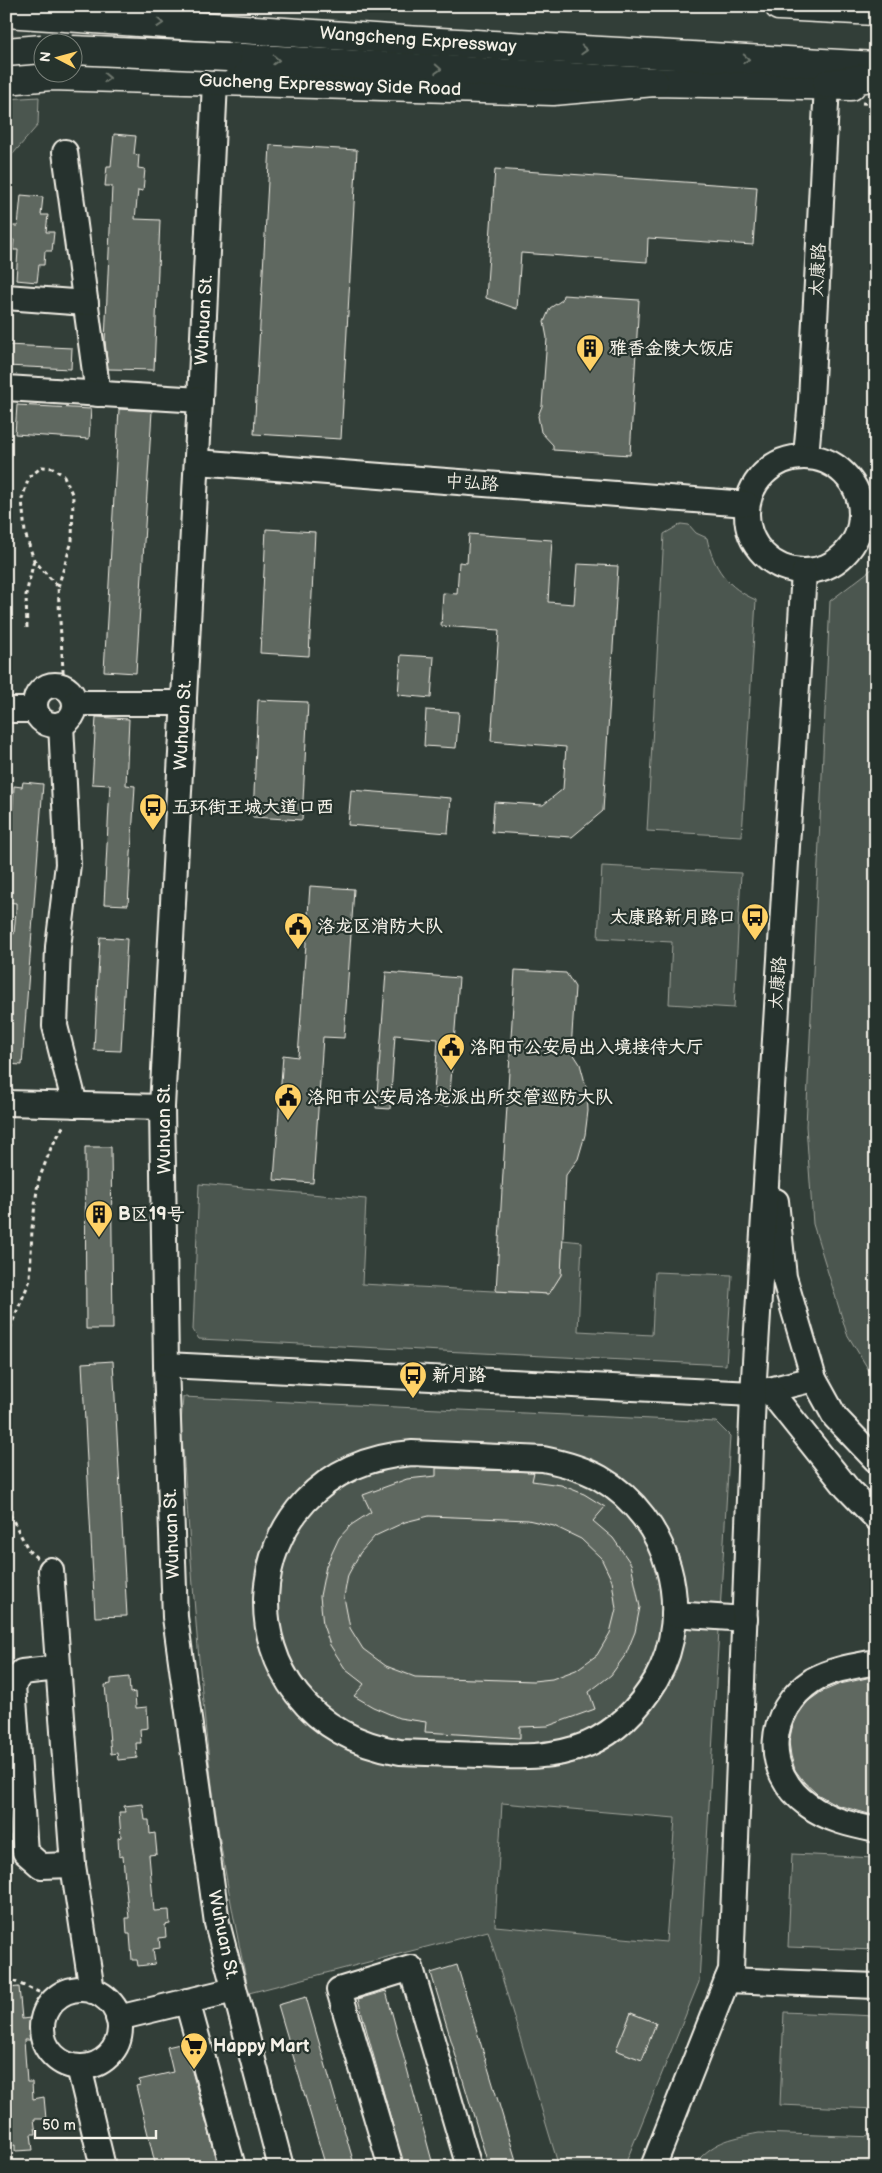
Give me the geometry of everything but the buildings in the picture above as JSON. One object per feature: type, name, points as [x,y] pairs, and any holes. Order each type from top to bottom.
[{"type":"main road","points":[[779,6],[876,11]]},
{"type":"main road","name":"Wangcheng Expressway","points":[[6,12],[404,40],[829,74]]},
{"type":"main road","points":[[6,20],[37,14]]},
{"type":"main road","points":[[404,40],[654,82]]},
{"type":"main road","points":[[6,52],[32,50]]},
{"type":"main road","points":[[82,51],[654,82],[829,74],[876,76]]},
{"type":"main road","points":[[829,74],[876,66]]},
{"type":"main road","points":[[829,74],[876,87]]},
{"type":"main road","name":"Gucheng Expressway Side Road","points":[[6,80],[51,76],[553,91],[654,82]]},
{"type":"street","name":"太康路","points":[[806,456],[812,390],[829,74]]},
{"type":"street","name":"Wuhuan St.","points":[[215,82],[197,462],[162,1107],[166,1366],[175,1617],[217,1923],[281,2167]]},
{"type":"street","points":[[65,152],[98,394]]},
{"type":"street","points":[[6,296],[86,303]]},
{"type":"street","points":[[6,388],[200,400]]},
{"type":"street","points":[[806,456],[825,460],[842,470],[855,486],[862,510],[867,518],[851,548],[837,562],[818,570],[804,572],[784,568],[766,558],[754,543],[747,524],[747,504],[754,483],[768,468],[786,458],[806,456]]},
{"type":"street","name":"中弘路","points":[[197,462],[747,504]]},
{"type":"street","name":"太康路","points":[[653,2167],[731,1970],[745,1619],[761,1392],[774,1050],[804,572]]},
{"type":"street","points":[[69,695],[71,716],[61,724],[48,724],[42,720],[35,710],[36,696],[45,687],[58,685],[69,695],[184,703]]},
{"type":"street","points":[[6,710],[35,710]]},
{"type":"street","points":[[61,724],[68,864],[58,947],[55,1026],[75,1105]]},
{"type":"street","points":[[774,1050],[773,1169],[784,1277],[814,1379],[835,1417],[876,1460]]},
{"type":"street","points":[[6,1103],[162,1107]]},
{"type":"street","points":[[166,1366],[761,1392],[814,1379]]},
{"type":"street","points":[[761,1392],[876,1518]]},
{"type":"street","points":[[412,1453],[543,1459],[570,1465],[600,1478],[617,1490],[636,1508],[656,1536],[664,1554],[674,1593],[674,1614],[667,1654],[650,1690],[623,1721],[590,1743],[564,1752],[531,1757],[400,1752],[381,1749],[345,1736],[314,1714],[301,1700],[289,1685],[273,1650],[268,1632],[266,1593],[273,1557],[288,1523],[326,1482],[350,1468],[376,1458],[412,1453]]},
{"type":"street","points":[[51,1570],[73,1865],[92,1990]]},
{"type":"street","points":[[674,1614],[745,1619]]},
{"type":"street","points":[[876,1662],[829,1673],[814,1680],[798,1692],[784,1710],[774,1748],[778,1767],[786,1783],[808,1806],[827,1817],[876,1830]]},
{"type":"street","points":[[58,1668],[22,1672],[13,1685],[25,1852],[41,1866],[73,1865]]},
{"type":"street","points":[[391,2167],[339,1990],[411,1968],[469,2167]]},
{"type":"street","points":[[728,1980],[876,1986]]},
{"type":"street","points":[[79,1989],[92,1990],[113,2006],[120,2030],[117,2042],[102,2061],[91,2066],[79,2067],[66,2064],[55,2057],[45,2041],[43,2022],[47,2009],[55,1999],[66,1992],[79,1989]]},
{"type":"street","points":[[118,2018],[234,1990]]},
{"type":"street","points":[[188,2001],[233,2167]]},
{"type":"street","points":[[79,2067],[103,2167]]},
{"type":"path","points":[[58,587],[34,560],[25,533],[22,499],[29,476],[42,467],[54,468],[64,476],[73,496],[72,541],[58,587],[69,695]]},
{"type":"path","points":[[27,628],[26,595],[34,560]]},
{"type":"path","points":[[6,1344],[12,1323],[30,1280],[32,1228],[38,1182],[51,1148],[75,1105]]},
{"type":"path","points":[[6,1507],[29,1551],[51,1570]]},
{"type":"path","points":[[6,1978],[55,1999]]},
{"type":"shaded area","points":[[39,97],[38,125],[6,162],[6,99]]},
{"type":"shaded area","points":[[681,524],[689,525],[696,533],[707,538],[713,559],[723,576],[737,589],[756,600],[742,836],[647,831],[664,534]]},
{"type":"shaded area","points":[[872,569],[876,569],[876,1382],[847,1334],[813,1224],[806,1126],[830,601]]},
{"type":"shaded area","points":[[602,866],[741,873],[734,1008],[669,1004],[672,942],[598,938]]},
{"type":"shaded area","points":[[199,1184],[366,1199],[362,1284],[549,1294],[561,1275],[562,1240],[582,1242],[578,1331],[652,1335],[655,1272],[732,1275],[726,1365],[199,1339],[193,1330]]},
{"type":"shaded area","points":[[183,1397],[716,1422],[730,1436],[699,1982],[624,2167],[559,2167],[488,1931],[249,1993],[228,1885],[211,1777],[198,1645],[181,1423]],"holes":[[[502,1803],[675,1818],[666,1942],[495,1926]],[[631,2013],[656,2023],[642,2060],[616,2050]]]},
{"type":"shaded area","points":[[792,1854],[876,1858],[876,1950],[788,1947]]},
{"type":"shaded area","points":[[784,2012],[876,2016],[876,2109],[780,2105]]},
{"type":"shaded area","points":[[759,2133],[876,2137],[876,2167],[753,2163],[752,2167],[692,2167],[714,2146],[738,2137]]},
{"type":"place","name":"雅香金陵大饭店","points":[[590,372]]},
{"type":"place","name":"五环街王城大道口西","points":[[153,831]]},
{"type":"place","name":"太康路新月路口","points":[[755,941]]},
{"type":"place","name":"洛龙区消防大队","points":[[298,950]]},
{"type":"place","name":"洛阳市公安局出入境接待大厅","points":[[451,1071]]},
{"type":"place","name":"洛阳市公安局洛龙派出所交管巡防大队","points":[[288,1121]]},
{"type":"place","name":"B区19号","points":[[99,1238]]},
{"type":"place","name":"新月路","points":[[413,1399]]},
{"type":"place","name":"Happy Mart","points":[[194,2070]]}]
